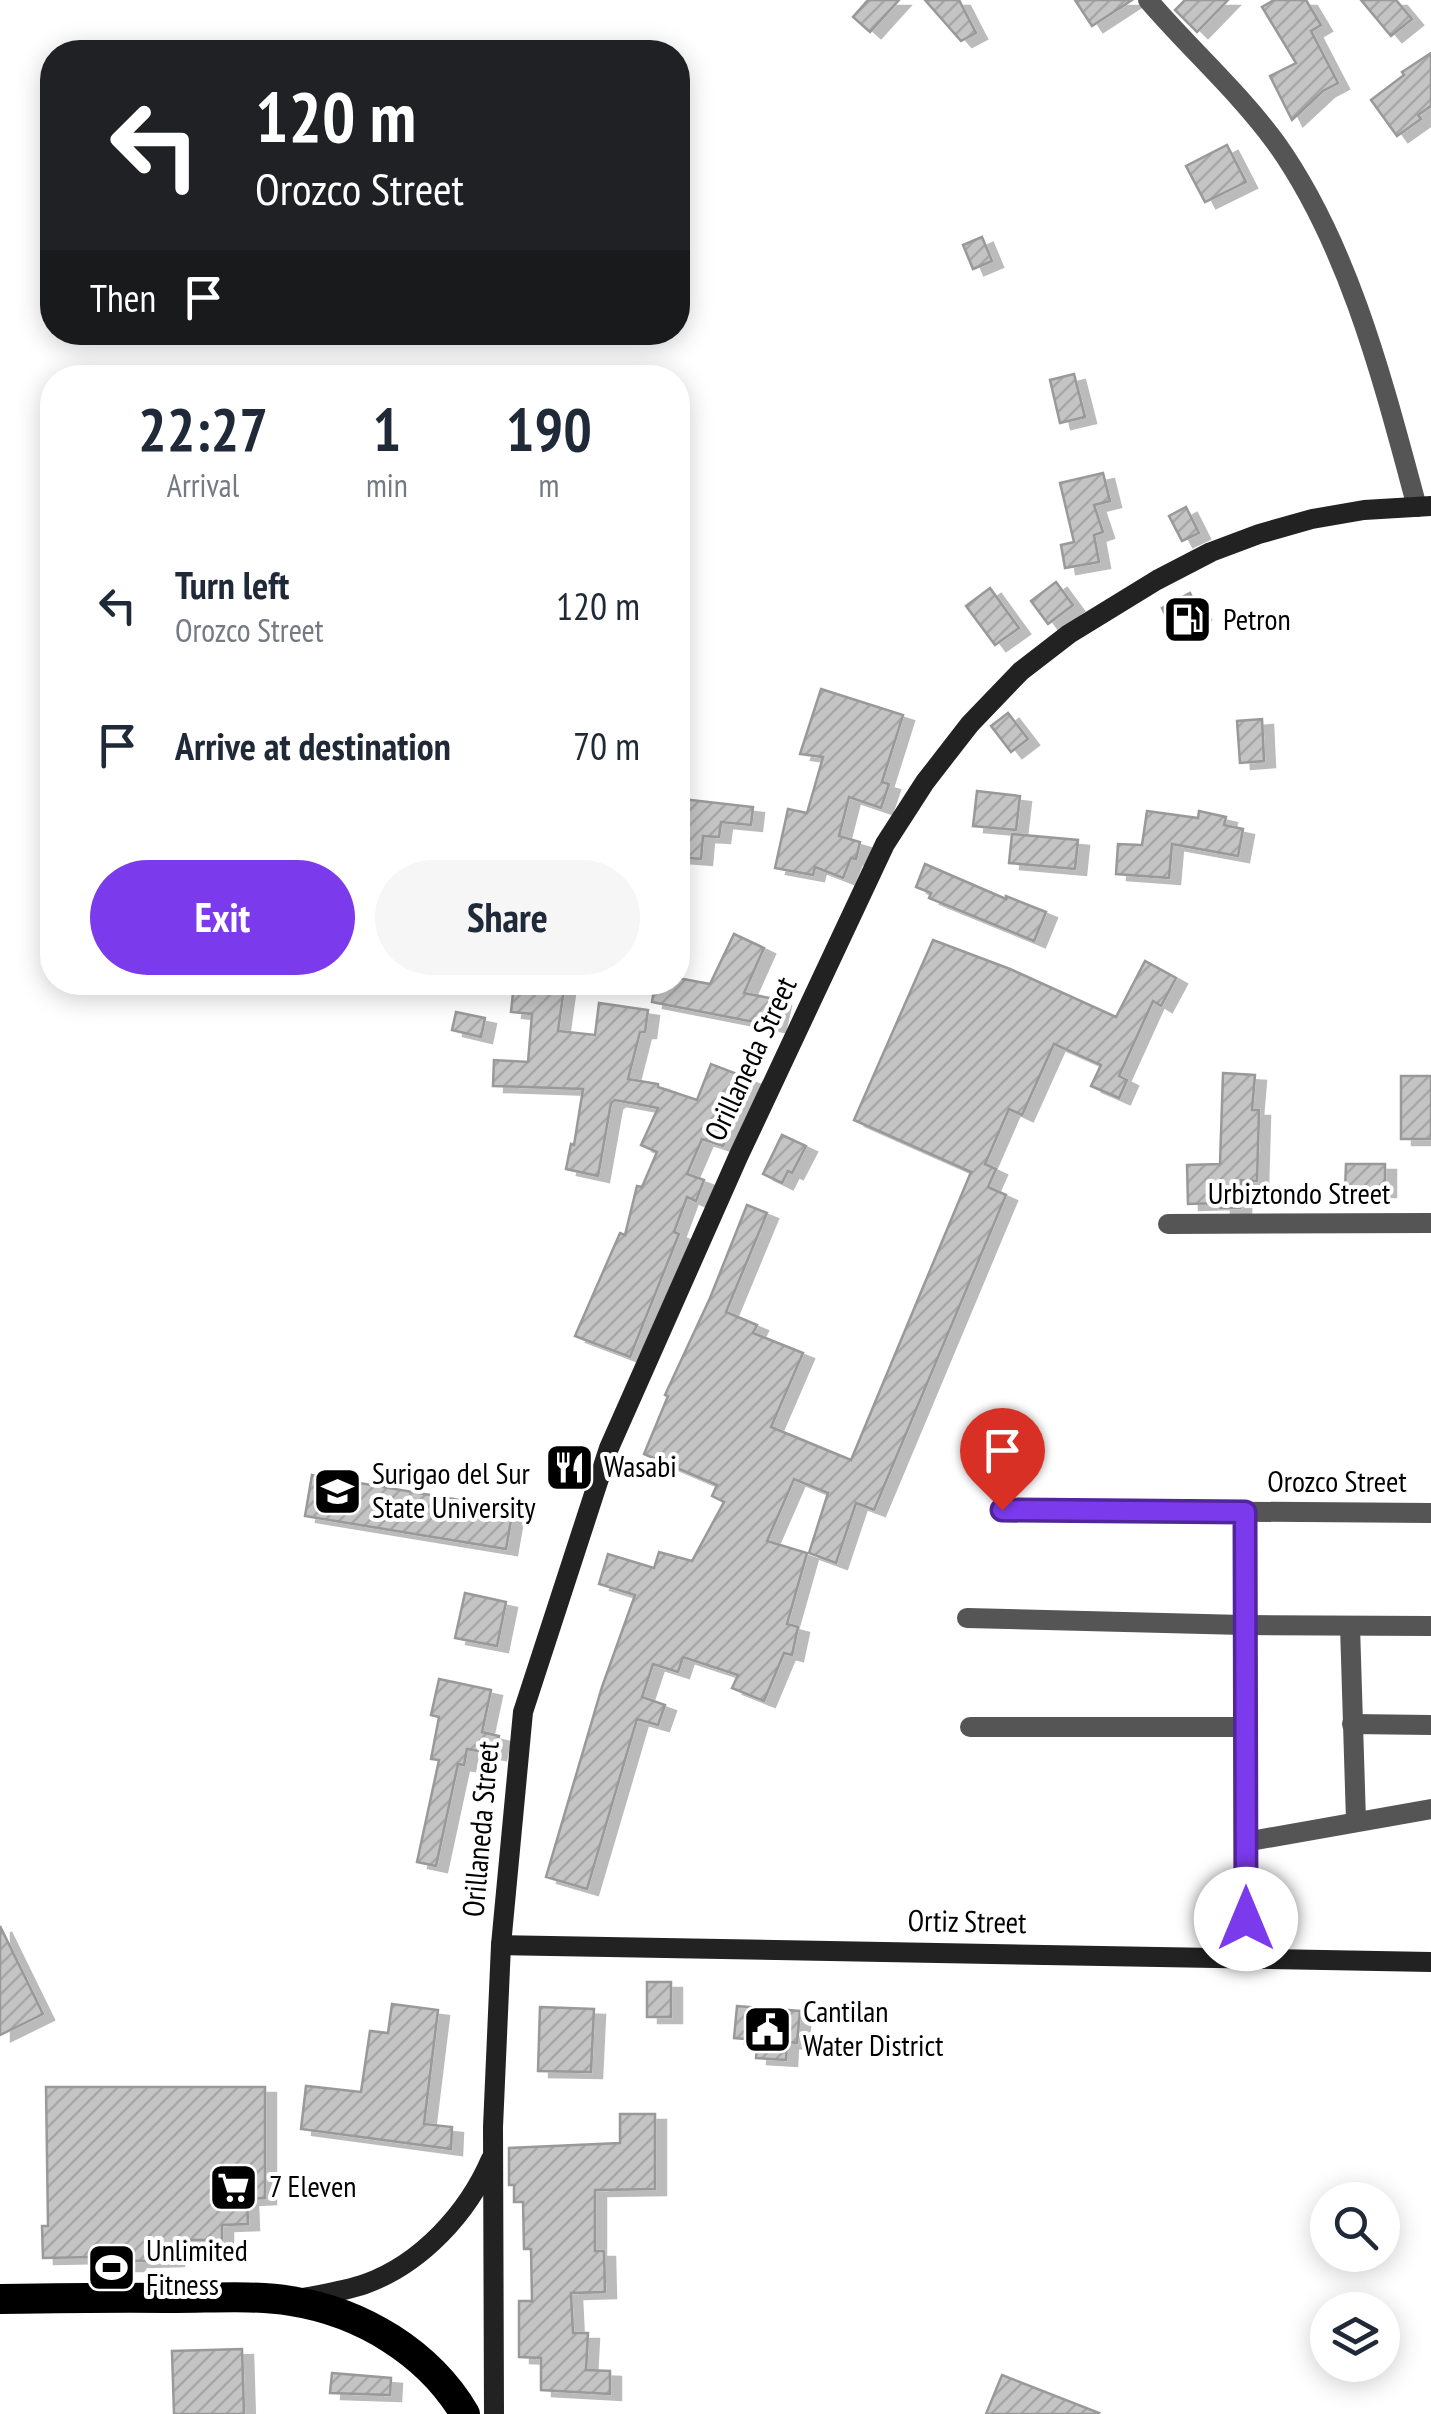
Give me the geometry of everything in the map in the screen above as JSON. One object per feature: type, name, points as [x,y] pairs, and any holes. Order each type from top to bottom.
[{"type":"highway","points":[[0,2300],[290,2300],[336,2312],[410,2351],[440,2378],[465,2414]]},
{"type":"street","points":[[1148,0],[1253,114],[1304,187],[1346,278],[1424,507]]},
{"type":"street","name":"Orillaneda Street","points":[[494,2414],[494,2152],[501,1945],[523,1712],[609,1448],[738,1157],[885,844],[925,782],[970,724],[1020,671],[1069,634],[1157,580],[1211,552],[1259,534],[1312,518],[1424,507]]},
{"type":"street","name":"Urbiztondo Street","points":[[1168,1224],[1431,1223]]},
{"type":"street","name":"Orozco Street","points":[[1002,1510],[1431,1513]]},
{"type":"street","points":[[1245,1512],[1246,1958]]},
{"type":"street","points":[[967,1618],[1243,1626],[1431,1626]]},
{"type":"street","points":[[1350,1626],[1356,1822]]},
{"type":"street","points":[[1352,1724],[1431,1725]]},
{"type":"street","points":[[970,1727],[1246,1727]]},
{"type":"street","points":[[1246,1842],[1431,1808]]},
{"type":"street","name":"Ortiz Street","points":[[501,1945],[1431,1962]]},
{"type":"street","points":[[290,2300],[366,2284],[408,2261],[465,2206],[494,2152]]},
{"type":"building","points":[[868,0],[899,0],[870,32],[853,17]]},
{"type":"building","points":[[925,0],[959,0],[976,33],[961,41]]},
{"type":"building","points":[[1075,0],[1132,0],[1092,26]]},
{"type":"building","points":[[1185,0],[1228,0],[1197,32],[1175,10]]},
{"type":"building","points":[[1274,0],[1306,0],[1321,25],[1311,31],[1338,83],[1323,91],[1292,120],[1270,76],[1296,63],[1262,7]]},
{"type":"building","points":[[1361,0],[1396,0],[1412,19],[1391,36]]},
{"type":"building","points":[[1431,53],[1431,106],[1418,115],[1421,119],[1397,136],[1371,100]]},
{"type":"building","points":[[1227,145],[1246,182],[1205,202],[1186,166]]},
{"type":"building","points":[[982,237],[992,261],[973,269],[963,245]]},
{"type":"building","points":[[1074,374],[1085,417],[1060,423],[1050,380]]},
{"type":"building","points":[[1103,473],[1110,501],[1094,505],[1103,532],[1094,535],[1099,562],[1065,568],[1061,545],[1074,542],[1060,483]]},
{"type":"building","points":[[1186,507],[1199,533],[1182,541],[1169,516]]},
{"type":"building","points":[[1056,582],[1073,605],[1048,624],[1031,601]]},
{"type":"building","points":[[990,588],[1019,628],[995,645],[966,606]]},
{"type":"building","points":[[1190,593],[1200,614],[1172,628],[1162,608]]},
{"type":"building","points":[[821,689],[903,715],[882,782],[889,784],[881,808],[849,797],[839,836],[860,842],[856,859],[851,858],[843,878],[815,867],[813,875],[775,868],[788,809],[807,813],[823,757],[800,754]]},
{"type":"building","points":[[1008,713],[1028,739],[1011,752],[991,726]]},
{"type":"building","points":[[1262,719],[1264,761],[1240,763],[1237,721]]},
{"type":"building","points":[[977,791],[1020,796],[1016,830],[973,826]]},
{"type":"building","points":[[690,800],[753,807],[751,825],[721,822],[719,837],[703,836],[701,859],[690,858]]},
{"type":"building","points":[[1147,811],[1198,818],[1199,811],[1226,817],[1224,825],[1243,829],[1238,856],[1172,844],[1169,878],[1116,874],[1118,844],[1142,845]]},
{"type":"building","points":[[1012,834],[1078,840],[1075,869],[1009,863]]},
{"type":"building","points":[[925,864],[1046,912],[1034,941],[929,898],[931,893],[916,887]]},
{"type":"building","points":[[734,934],[764,948],[744,993],[780,1000],[774,1026],[652,1002],[653,995],[690,995],[690,980],[710,984]]},
{"type":"building","points":[[933,940],[1010,969],[1116,1017],[1145,961],[1176,978],[1161,1006],[1153,1001],[1119,1076],[1127,1080],[1119,1098],[1091,1086],[1101,1065],[1054,1044],[1022,1115],[1009,1109],[985,1164],[996,1169],[988,1187],[1006,1195],[874,1510],[856,1503],[836,1563],[809,1553],[828,1493],[794,1479],[767,1541],[807,1553],[787,1624],[798,1627],[792,1655],[784,1653],[764,1701],[732,1688],[738,1675],[683,1657],[678,1672],[653,1664],[642,1697],[665,1705],[658,1725],[637,1719],[587,1889],[546,1877],[602,1687],[635,1595],[599,1584],[608,1554],[654,1568],[659,1552],[692,1561],[724,1502],[712,1496],[717,1485],[644,1454],[668,1396],[665,1395],[747,1205],[767,1213],[726,1312],[757,1325],[753,1333],[803,1353],[771,1427],[851,1460],[971,1172],[854,1120]]},
{"type":"building","points":[[513,995],[563,995],[558,1031],[595,1035],[599,1003],[648,1010],[645,1032],[640,1032],[628,1079],[658,1084],[697,1100],[711,1064],[750,1079],[723,1146],[702,1139],[687,1174],[704,1180],[696,1201],[687,1197],[674,1232],[679,1234],[630,1357],[575,1336],[620,1233],[625,1235],[637,1186],[642,1187],[657,1152],[641,1145],[658,1108],[615,1100],[611,1103],[598,1176],[566,1169],[583,1089],[493,1086],[494,1060],[528,1062],[532,1014],[511,1012]]},
{"type":"building","points":[[456,1012],[485,1018],[481,1037],[452,1030]]},
{"type":"building","points":[[1223,1073],[1255,1075],[1252,1110],[1259,1110],[1257,1181],[1241,1180],[1240,1208],[1220,1208],[1220,1203],[1188,1204],[1187,1165],[1220,1164]]},
{"type":"building","points":[[1401,1076],[1431,1076],[1431,1139],[1401,1139]]},
{"type":"building","points":[[782,1135],[806,1146],[782,1183],[763,1174]]},
{"type":"building","points":[[1346,1164],[1385,1164],[1385,1191],[1345,1191]]},
{"type":"building","points":[[312,1475],[513,1509],[506,1549],[305,1516]]},
{"type":"building","points":[[465,1593],[506,1602],[497,1646],[455,1638]]},
{"type":"building","points":[[439,1679],[491,1690],[482,1732],[499,1736],[495,1754],[467,1749],[464,1765],[458,1764],[436,1866],[417,1862],[439,1760],[431,1759],[439,1717],[431,1715]]},
{"type":"building","points":[[0,1926],[43,2014],[0,2035]]},
{"type":"building","points":[[647,1982],[671,1982],[671,2017],[647,2017]]},
{"type":"building","points":[[392,2004],[438,2010],[424,2124],[452,2127],[451,2149],[301,2129],[306,2086],[361,2092],[370,2031],[388,2033]]},
{"type":"building","points":[[737,2006],[800,2011],[797,2043],[787,2042],[786,2060],[756,2058],[758,2040],[734,2038]]},
{"type":"building","points":[[540,2007],[594,2009],[591,2072],[538,2071]]},
{"type":"building","points":[[46,2087],[265,2087],[265,2198],[247,2199],[248,2224],[222,2225],[222,2240],[189,2240],[189,2254],[173,2254],[173,2260],[93,2265],[93,2257],[43,2258],[42,2226],[48,2226]]},
{"type":"building","points":[[620,2114],[655,2114],[655,2189],[595,2190],[595,2251],[604,2251],[605,2292],[571,2293],[573,2333],[588,2333],[586,2370],[610,2371],[610,2394],[541,2390],[541,2358],[519,2357],[519,2301],[532,2301],[531,2249],[524,2249],[523,2202],[514,2202],[514,2185],[509,2185],[509,2148],[620,2143]]},
{"type":"building","points":[[242,2349],[244,2414],[174,2414],[172,2351]]},
{"type":"building","points":[[332,2373],[391,2378],[390,2395],[330,2393]]},
{"type":"building","points":[[1002,2375],[1099,2413],[986,2414]]},
{"type":"place","name":"Petron","points":[[1188,620]]},
{"type":"place","name":"Wasabi","points":[[569,1467]]},
{"type":"place","name":"Surigao del Sur State University","points":[[337,1491]]},
{"type":"place","name":"Cantilan Water District","points":[[768,2029]]},
{"type":"place","name":"7 Eleven","points":[[234,2187]]},
{"type":"place","name":"Unlimited Fitness","points":[[111,2268]]},
{"type":"route","points":[[1002,1510],[1245,1512],[1246,1919]]}]
